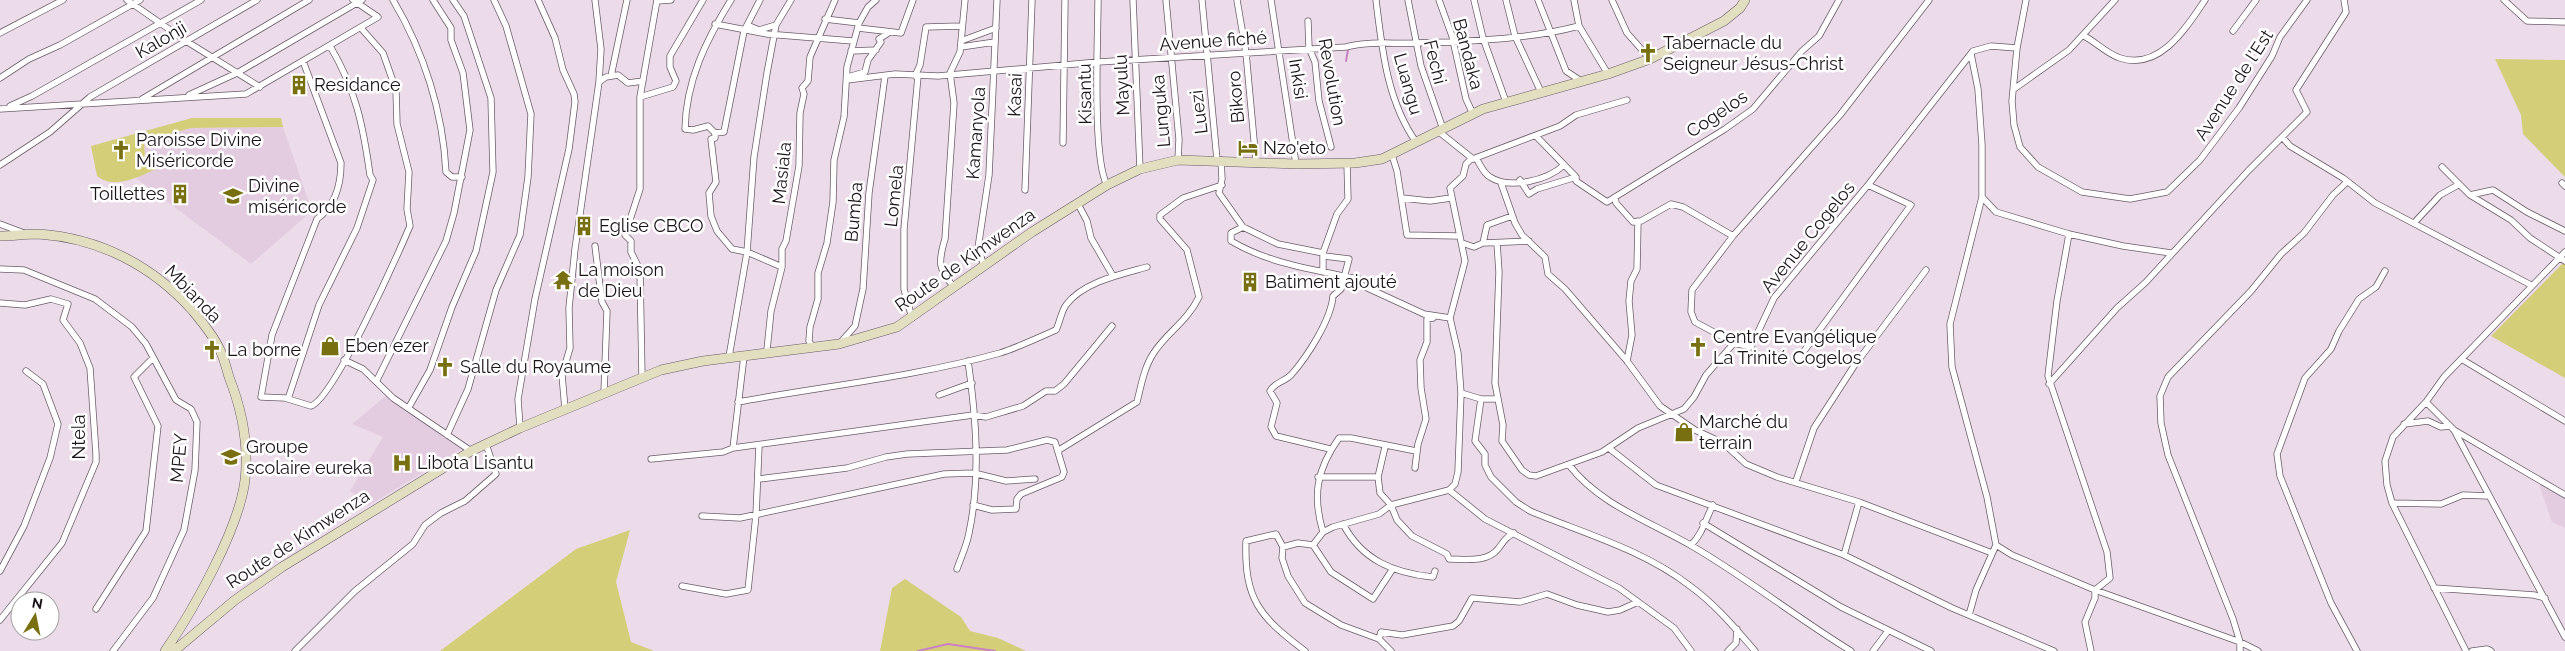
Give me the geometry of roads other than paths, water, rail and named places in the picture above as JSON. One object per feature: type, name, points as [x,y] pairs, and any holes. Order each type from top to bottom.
[{"type":"street","points":[[0,33],[63,0]]},
{"type":"street","points":[[127,0],[186,41],[260,87]]},
{"type":"street","points":[[0,78],[29,59],[60,45],[140,0]]},
{"type":"street","points":[[3,109],[32,96],[201,0]]},
{"type":"street","name":"Kalonji","points":[[0,165],[50,132],[81,105],[102,90],[257,0]]},
{"type":"street","points":[[140,100],[308,0]]},
{"type":"street","points":[[393,0],[404,18],[435,100],[447,153],[446,172],[452,177],[462,177]]},
{"type":"street","points":[[377,380],[446,241],[462,177],[470,130],[470,110],[463,73],[451,40],[451,28],[433,0]]},
{"type":"street","points":[[409,407],[430,370],[452,307],[476,251],[493,172],[492,98],[464,16],[453,0]]},
{"type":"street","points":[[447,435],[468,389],[496,290],[520,235],[528,177],[531,114],[506,26],[494,0]]},
{"type":"street","points":[[520,428],[518,399],[535,298],[569,149],[575,102],[574,94],[563,70],[555,38],[538,0]]},
{"type":"street","points":[[565,409],[562,375],[570,348],[569,308],[591,142],[592,118],[599,82],[601,49],[598,11],[595,0]]},
{"type":"street","points":[[611,76],[627,0]]},
{"type":"street","points":[[642,378],[640,270],[631,252],[631,240],[625,235],[640,189],[638,177],[640,97],[657,0],[671,0]]},
{"type":"street","points":[[640,97],[673,87],[676,80],[670,73],[669,61],[678,41],[704,0]]},
{"type":"street","points":[[715,133],[708,126],[693,130],[685,129],[690,84],[715,24],[731,0]]},
{"type":"street","points":[[715,133],[724,132],[746,28],[760,0]]},
{"type":"street","points":[[729,357],[747,252],[754,157],[776,25],[791,0]]},
{"type":"street","name":"Masiala","points":[[770,353],[767,350],[771,311],[782,267],[782,249],[786,240],[799,166],[800,113],[804,94],[802,88],[808,81],[810,57],[825,19],[835,0]]},
{"type":"street","points":[[813,348],[808,341],[818,299],[818,273],[826,244],[833,202],[834,160],[844,117],[851,51],[858,25],[868,7],[876,0]]},
{"type":"street","points":[[825,19],[902,33],[913,0]]},
{"type":"street","points":[[954,287],[942,273],[940,256],[945,239],[954,103],[950,73],[960,47],[965,0]]},
{"type":"street","name":"Kamanyola","points":[[984,266],[978,248],[989,175],[997,0]]},
{"type":"street","name":"Kasai","points":[[1025,190],[1032,0]]},
{"type":"street","points":[[1063,142],[1065,0]]},
{"type":"street","name":"Kisantu","points":[[1098,0],[1102,176],[1107,185]]},
{"type":"street","name":"Mayulu","points":[[1133,0],[1140,169]]},
{"type":"street","name":"Lunguka","points":[[1166,0],[1179,139],[1178,160]]},
{"type":"street","name":"Luezi","points":[[1202,0],[1206,55],[1222,185],[1219,193],[1243,227]]},
{"type":"street","name":"Bikoro","points":[[1237,0],[1246,53],[1256,162]]},
{"type":"street","name":"Inkisi","points":[[1271,0],[1296,164]]},
{"type":"street","name":"Luangu","points":[[1376,0],[1383,44],[1384,65],[1394,87],[1397,105],[1405,127],[1416,142]]},
{"type":"street","name":"Fechi","points":[[1408,0],[1415,43],[1429,96],[1441,130]]},
{"type":"street","name":"Bandaka","points":[[1439,0],[1453,41],[1466,99],[1473,114]]},
{"type":"street","points":[[1474,0],[1483,38],[1506,102]]},
{"type":"street","points":[[1506,0],[1508,18],[1541,92]]},
{"type":"street","points":[[1538,0],[1566,71],[1581,82]]},
{"type":"street","points":[[1574,0],[1579,26],[1608,74]]},
{"type":"street","points":[[1612,0],[1626,33],[1650,59]]},
{"type":"street","name":"Route de Kimwenza","points":[[174,651],[235,600],[282,567],[391,498],[471,451],[604,393],[682,365],[729,357],[839,344],[897,326],[912,318],[1032,232],[1107,185],[1140,169],[1178,160],[1296,164],[1347,163],[1392,155],[1473,114],[1506,102],[1608,74],[1650,59],[1724,21],[1740,8],[1745,0]]},
{"type":"street","name":"Cogelos","points":[[1576,177],[1576,181],[1583,184],[1606,202],[1725,129],[1753,109],[1802,51],[1819,36],[1839,0]]},
{"type":"street","points":[[1497,242],[1499,272],[1495,383],[1503,425],[1502,441],[1522,470],[1532,476],[1569,465],[1610,449],[1638,428],[1684,409],[1694,397],[1706,375],[1734,343],[1695,322],[1690,312],[1692,290],[1696,281],[1715,262],[1733,236],[1840,115],[1929,0]]},
{"type":"street","name":"Avenue de l'Est","points":[[2026,0],[2017,48],[2012,109],[2018,144],[2038,167],[2058,179],[2094,195],[2130,199],[2167,192],[2200,160],[2233,116],[2272,56],[2280,37],[2307,0]]},
{"type":"street","points":[[2014,89],[2047,69],[2084,36],[2115,0]]},
{"type":"street","points":[[2084,36],[2121,59],[2136,60],[2152,57],[2160,54],[2179,35],[2205,0]]},
{"type":"street","points":[[2233,31],[2256,0]]},
{"type":"street","points":[[2049,384],[2117,308],[2146,282],[2248,171],[2307,112],[2296,90],[2346,12],[2344,0]]},
{"type":"street","points":[[2504,0],[2527,21],[2565,22]]},
{"type":"street","points":[[3,109],[81,105],[246,94],[361,28],[378,16],[357,1],[237,74],[183,98]]},
{"type":"street","name":"Revolution","points":[[1308,21],[1309,48],[1315,62],[1319,101],[1331,147]]},
{"type":"street","points":[[715,24],[759,30],[776,25]]},
{"type":"street","name":"Lomela","points":[[912,318],[905,290],[904,229],[907,220],[906,196],[918,108],[918,70],[926,27],[961,26]]},
{"type":"street","name":"Avenue fiché","points":[[847,79],[895,74],[917,76],[994,72],[1170,57],[1453,41],[1552,33],[1579,26]]},
{"type":"street","points":[[303,61],[339,158],[341,174],[331,204],[317,219],[270,341],[261,397],[288,398],[308,406],[314,405],[325,394],[379,294],[410,226],[407,209],[409,172],[397,124],[396,90],[388,61],[361,28]]},
{"type":"street","points":[[746,28],[775,35],[853,41]]},
{"type":"street","points":[[961,41],[996,28]]},
{"type":"street","points":[[847,79],[865,72],[868,60],[881,42],[879,38],[890,32]]},
{"type":"street","points":[[960,47],[995,42]]},
{"type":"street","points":[[288,398],[319,305],[356,228],[374,180],[370,174],[362,120],[343,68],[330,46]]},
{"type":"street","points":[[1969,615],[1976,590],[1996,545],[1987,497],[1952,367],[1950,341],[1950,324],[1982,198],[1979,108],[1971,54],[1978,49],[1990,46],[2017,48]]},
{"type":"street","points":[[851,51],[876,50]]},
{"type":"street","name":"Avenue Cogelos","points":[[1734,343],[1746,347],[1753,345],[1774,298],[1868,185],[1971,54]]},
{"type":"street","points":[[599,82],[611,76],[620,76],[628,83],[643,81]]},
{"type":"street","name":"Bumba","points":[[839,344],[855,326],[863,289],[869,193],[885,76]]},
{"type":"street","points":[[1313,545],[1323,532],[1379,514],[1392,506],[1450,490],[1455,484],[1458,472],[1461,393],[1458,353],[1450,318],[1465,264],[1459,236],[1458,215],[1450,188],[1463,176],[1466,164],[1474,159],[1560,126],[1576,115],[1628,100]]},
{"type":"street","points":[[1441,130],[1474,159],[1487,176],[1500,183],[1520,180],[1533,181],[1552,174],[1564,165]]},
{"type":"street","points":[[715,133],[715,138],[710,139],[710,148],[716,182],[709,193],[711,216],[717,231],[731,248],[747,252],[782,267]]},
{"type":"street","points":[[1520,180],[1529,194],[1533,190],[1555,185],[1576,177],[1536,136]]},
{"type":"street","points":[[2283,138],[2290,146],[2347,182],[2375,203],[2531,285]]},
{"type":"street","points":[[1392,155],[1398,171],[1408,235],[1459,236]]},
{"type":"street","points":[[1317,271],[1322,270],[1324,254],[1337,214],[1348,199],[1347,163]]},
{"type":"street","points":[[2442,167],[2470,195],[2511,220],[2530,238],[2565,261]]},
{"type":"street","points":[[1552,174],[1550,178],[1555,185]]},
{"type":"street","points":[[2240,651],[2240,642],[2186,497],[2168,455],[2161,423],[2160,396],[2168,376],[2251,291],[2266,270],[2304,233],[2332,196],[2347,182]]},
{"type":"street","points":[[1500,183],[1512,216],[1522,235],[1545,257],[1548,274],[1565,289],[1627,361],[1647,392],[1671,415],[1695,430],[1723,443],[1746,464],[1777,477],[1796,481],[1859,502],[1992,553]]},
{"type":"street","points":[[1059,450],[1137,402],[1144,372],[1153,352],[1191,313],[1198,297],[1187,250],[1160,219],[1160,215],[1182,198],[1222,185]]},
{"type":"street","points":[[1796,362],[1832,311],[1848,294],[1911,205],[1868,185]]},
{"type":"street","points":[[2414,223],[2440,195],[2458,185]]},
{"type":"street","points":[[2470,195],[2493,190],[2527,212],[2565,231]]},
{"type":"street","points":[[1615,196],[1616,204],[1628,219],[1638,221],[1671,204],[1683,207],[1733,236]]},
{"type":"street","points":[[1402,198],[1430,201],[1452,198]]},
{"type":"street","points":[[1982,198],[1996,212],[2069,234],[2123,246],[2171,253]]},
{"type":"street","points":[[1078,204],[1087,221],[1090,238],[1113,276]]},
{"type":"street","points":[[1484,243],[1487,225],[1512,216]]},
{"type":"street","points":[[1627,361],[1632,335],[1629,301],[1631,281],[1637,269],[1638,221]]},
{"type":"street","points":[[0,224],[25,234]]},
{"type":"street","points":[[1330,450],[1276,436],[1272,427],[1277,402],[1270,391],[1273,385],[1289,377],[1303,360],[1332,308],[1332,296],[1341,289],[1345,276],[1349,259],[1278,244],[1243,227],[1230,235],[1231,241],[1245,250],[1278,262],[1317,271],[1345,276],[1360,279],[1361,285],[1382,293],[1420,315],[1433,318]]},
{"type":"street","name":"Mbianda","points":[[0,236],[25,234],[84,243],[120,254],[162,281],[194,315],[219,346],[236,393],[246,434],[246,457],[241,499],[212,569],[184,623],[165,651]]},
{"type":"street","points":[[2069,234],[2056,310],[2048,376],[2049,384],[2107,552],[2110,578],[2095,590]]},
{"type":"street","points":[[1462,243],[1474,247],[1484,243],[1529,241]]},
{"type":"street","points":[[595,246],[602,302],[607,311],[604,393]]},
{"type":"street","points":[[2466,651],[2392,503],[2387,485],[2385,461],[2393,437],[2426,402],[2444,376],[2463,360],[2531,285],[2565,252]]},
{"type":"street","points":[[738,402],[818,387],[875,380],[1002,352],[1056,330],[1068,303],[1113,276],[1147,267]]},
{"type":"street","name":"MPEY","points":[[0,268],[24,270],[95,299],[132,327],[146,344],[176,400],[191,409],[197,422],[194,476],[187,520],[171,561],[153,598],[113,651]]},
{"type":"street","points":[[1796,481],[1814,428],[1854,366],[1926,270]]},
{"type":"street","points":[[2357,651],[2347,636],[2331,603],[2280,476],[2277,454],[2305,378],[2331,349],[2339,330],[2359,299],[2376,288],[2385,270]]},
{"type":"street","name":"Ntela","points":[[0,302],[29,304],[48,299],[68,304],[67,313],[63,320],[80,344],[92,377],[96,454],[96,462],[62,543],[0,620]]},
{"type":"street","points":[[1415,468],[1416,451],[1426,419],[1421,388],[1420,360],[1427,342],[1427,319],[1450,318]]},
{"type":"street","points":[[651,459],[704,455],[733,448],[759,446],[973,414],[986,417],[1023,406],[1064,384],[1112,326]]},
{"type":"street","points":[[733,448],[738,402],[743,379],[744,356]]},
{"type":"street","points":[[96,609],[146,531],[158,426],[134,377],[153,358]]},
{"type":"street","points":[[344,360],[363,369],[377,380],[388,393],[471,451]]},
{"type":"street","points":[[2463,360],[2565,421]]},
{"type":"street","points":[[957,569],[970,532],[973,505],[972,383],[968,361]]},
{"type":"street","points":[[0,571],[24,526],[50,458],[58,424],[43,384],[26,371]]},
{"type":"street","points":[[938,395],[972,383]]},
{"type":"street","points":[[1461,393],[1481,399],[1497,399]]},
{"type":"street","points":[[1481,399],[1475,441],[1485,454],[1485,465],[1490,478],[1516,502],[1530,511],[1666,569],[1704,597],[1737,628],[1755,651]]},
{"type":"street","points":[[2426,402],[2451,428],[2565,636]]},
{"type":"street","points":[[2404,424],[2428,421],[2441,428],[2451,428],[2565,495]]},
{"type":"street","points":[[1323,532],[1315,502],[1318,477],[1323,460],[1341,436],[1416,451]]},
{"type":"street","points":[[759,479],[847,468],[886,457],[907,454],[1007,450],[1046,440],[1055,442],[1059,450],[1064,475],[1021,494],[1017,498],[1017,508],[992,510],[973,505]]},
{"type":"street","points":[[295,651],[354,591],[413,544],[420,530],[425,525],[441,513],[465,500],[496,474],[486,444]]},
{"type":"street","points":[[682,586],[718,593],[746,591],[756,515],[759,446]]},
{"type":"street","points":[[1385,446],[1378,477],[1380,493],[1392,506],[1397,520],[1412,536],[1447,554],[1449,559],[1485,558],[1497,550],[1504,539],[1514,533]]},
{"type":"street","points":[[1610,449],[1656,485],[1844,555],[1969,615],[2054,651]]},
{"type":"street","points":[[1569,465],[1580,480],[1618,506],[1644,522],[1691,545],[1796,618],[1851,651]]},
{"type":"street","points":[[702,516],[740,518],[932,476],[974,473],[1006,481],[1035,479]]},
{"type":"street","points":[[1318,477],[1378,477]]},
{"type":"street","points":[[1450,490],[1480,515],[1619,588],[1674,628],[1691,651]]},
{"type":"street","points":[[2392,503],[2441,504],[2463,495],[2489,496]]},
{"type":"street","points":[[1844,555],[1859,502]]},
{"type":"street","points":[[1691,545],[1702,534],[1703,523],[1713,505]]},
{"type":"street","points":[[1703,523],[1841,607],[1931,651]]},
{"type":"street","points":[[1343,524],[1349,538],[1359,550],[1392,570],[1414,576],[1433,577],[1435,571]]},
{"type":"street","points":[[1305,651],[1258,610],[1247,584],[1246,541],[1276,534],[1283,547],[1282,558],[1288,576],[1305,603],[1341,626],[1378,639],[1391,651]]},
{"type":"street","points":[[1283,547],[1298,544],[1313,545]]},
{"type":"street","points":[[1313,545],[1320,562],[1333,575],[1373,599],[1392,570]]},
{"type":"street","points":[[1996,545],[2012,555],[2095,590],[2240,642],[2258,651]]},
{"type":"street","points":[[2434,588],[2534,595],[2544,598]]},
{"type":"street","points":[[2091,651],[2085,622],[2095,598],[2095,590]]},
{"type":"street","points":[[1378,639],[1381,632],[1402,634],[1425,632],[1453,626],[1459,622],[1472,598],[1515,603],[1538,600],[1548,594],[1566,602],[1609,612],[1621,610],[1638,602]]},
{"type":"street","points":[[1728,651],[1736,643],[1737,628]]},
{"type":"street","points":[[1873,651],[1888,631]]},
{"type":"street","points":[[2472,651],[2487,649],[2491,651]]},
{"type":"waterway","points":[[1346,61],[1348,50]]},
{"type":"waterway","points":[[918,651],[948,644],[995,651]]},
{"type":"place","name":"Tabernacle du Seigneur Jésus-Christ","points":[[1648,53]]},
{"type":"place","name":"Residance","points":[[299,85]]},
{"type":"place","name":"Nzo'eto","points":[[1248,148]]},
{"type":"place","name":"Paroisse Divine Miséricorde","points":[[121,150]]},
{"type":"place","name":"Toillettes","points":[[180,194]]},
{"type":"place","name":"Divine miséricorde","points":[[233,196]]},
{"type":"place","name":"Eglise CBCO","points":[[584,226]]},
{"type":"place","name":"La moison de Dieu","points":[[563,280]]},
{"type":"place","name":"Batiment ajouté","points":[[1250,282]]},
{"type":"place","name":"Eben ezer","points":[[330,346]]},
{"type":"place","name":"Centre Evangélique La Trinité Cogelos","points":[[1698,347]]},
{"type":"place","name":"La borne","points":[[212,350]]},
{"type":"place","name":"Salle du Royaume","points":[[445,367]]},
{"type":"place","name":"Marché du terrain","points":[[1684,432]]},
{"type":"place","name":"Groupe scolaire eureka","points":[[231,457]]},
{"type":"place","name":"Libota Lisantu","points":[[402,463]]}]
